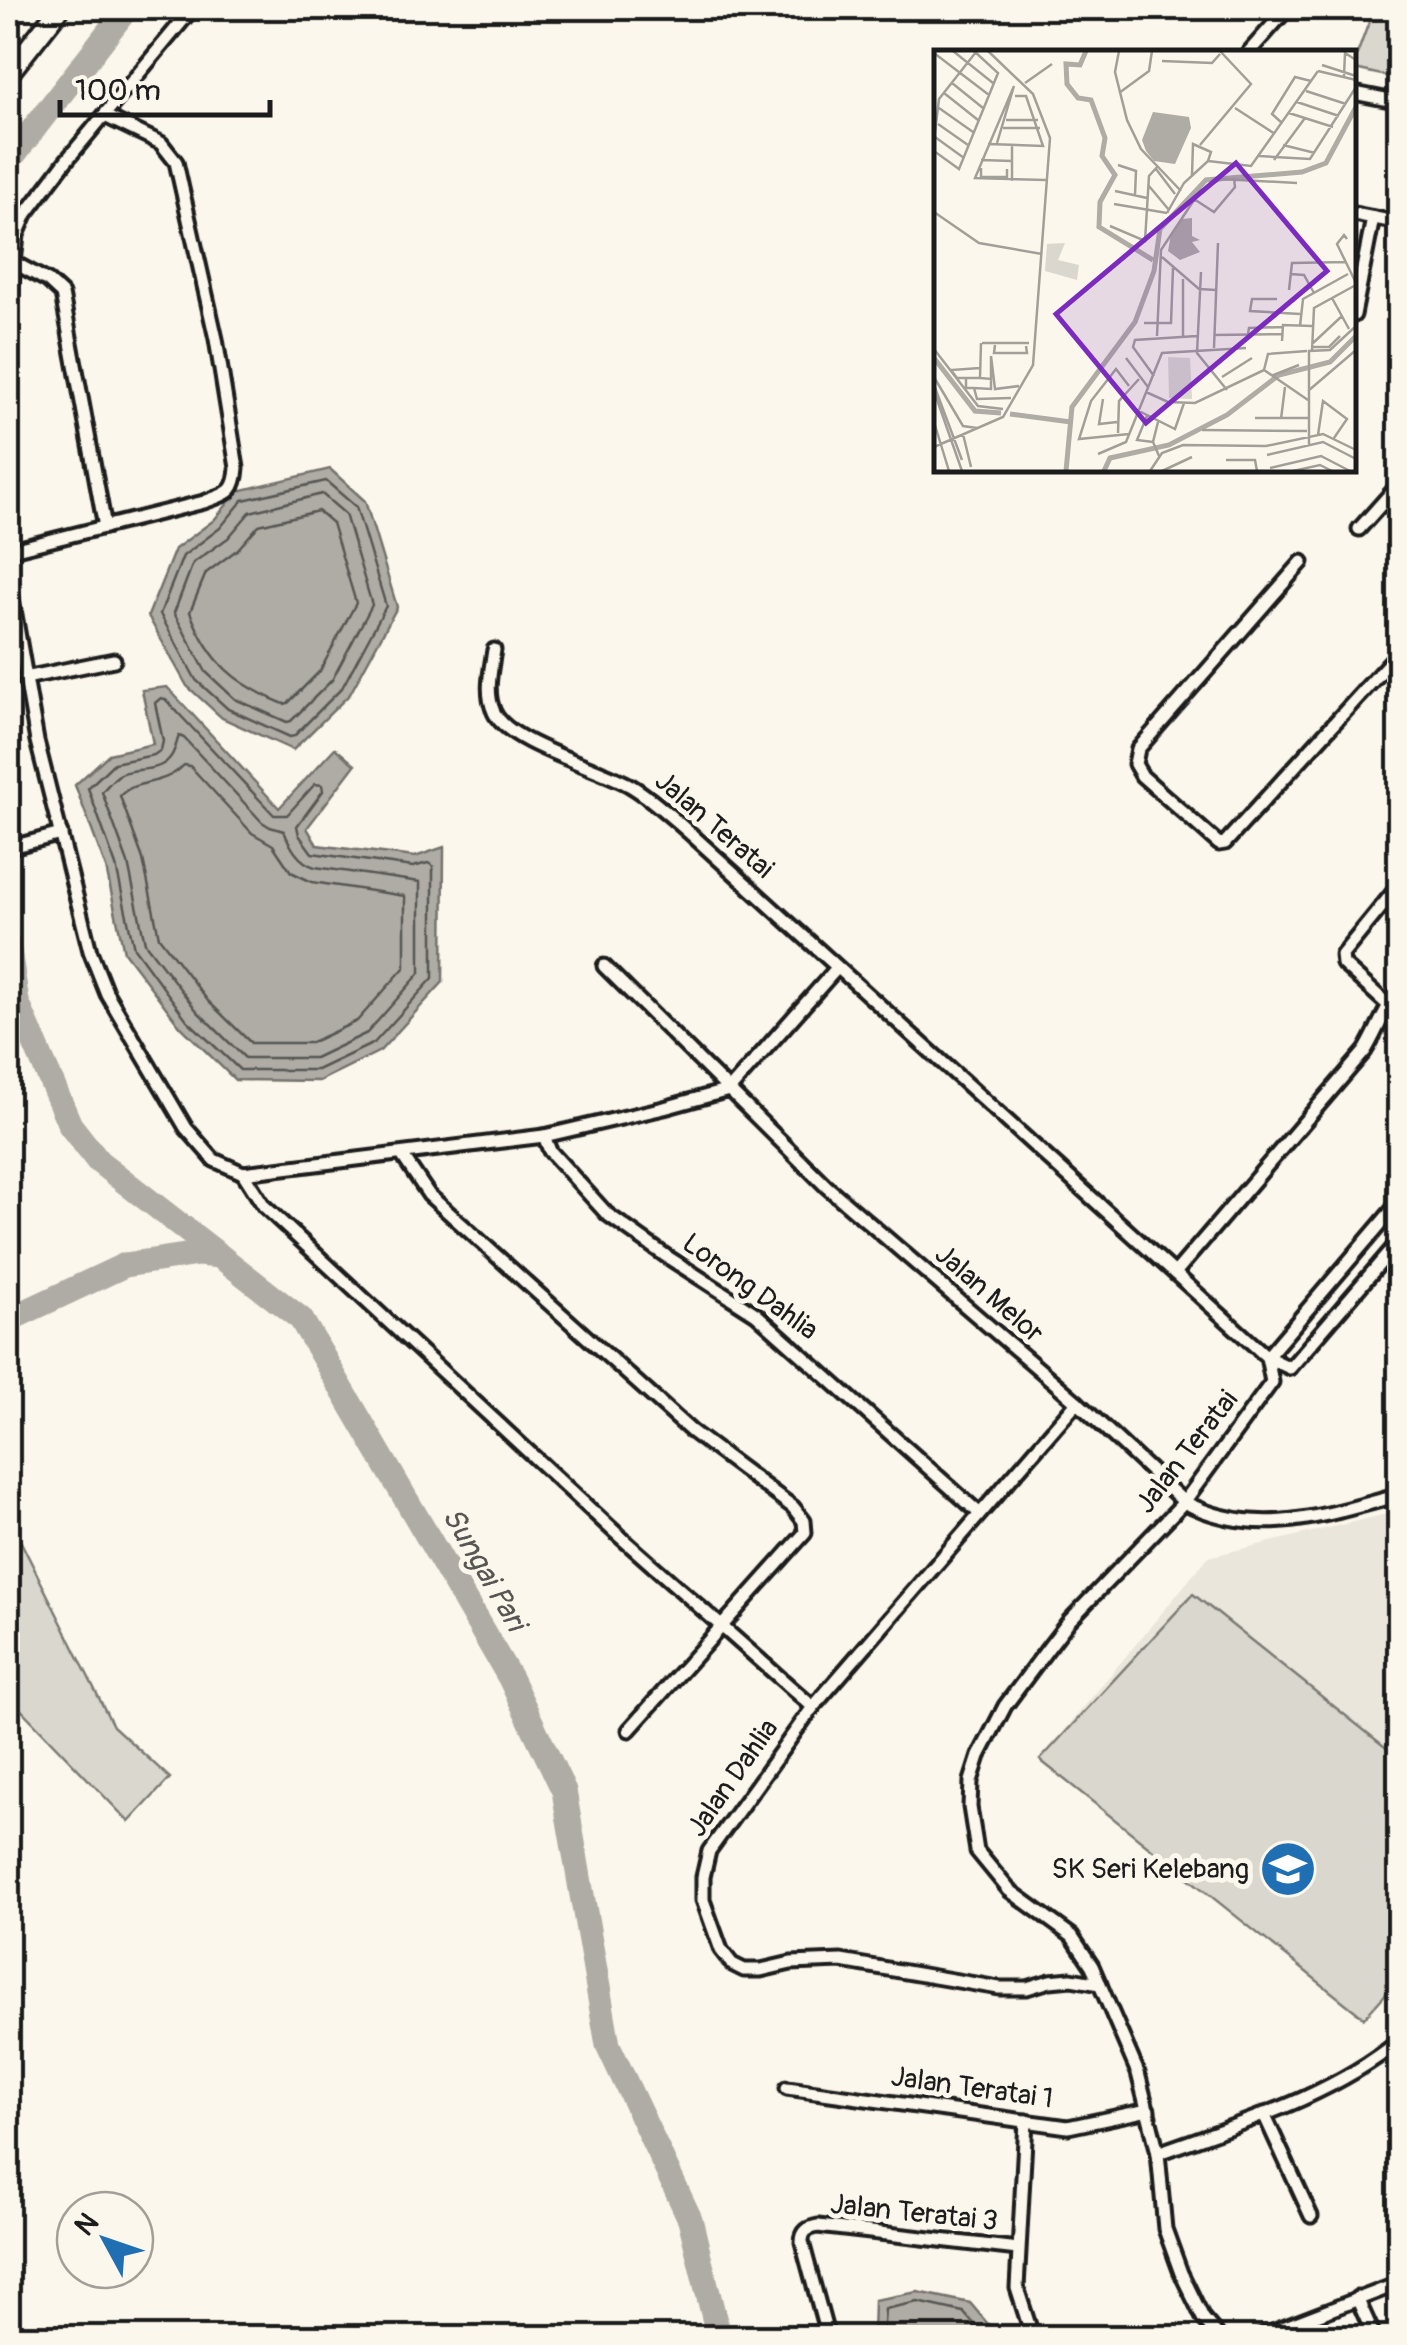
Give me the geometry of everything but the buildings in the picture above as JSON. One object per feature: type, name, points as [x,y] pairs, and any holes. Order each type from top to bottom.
[{"type":"street","points":[[8,74],[60,8]]},
{"type":"street","points":[[8,319],[17,235],[26,214],[194,8]]},
{"type":"street","points":[[1251,50],[1288,8]]},
{"type":"street","points":[[1357,94],[1400,102]]},
{"type":"street","points":[[8,551],[204,502],[229,492],[236,484],[238,468],[216,339],[176,162],[161,143],[105,116]]},
{"type":"street","points":[[1357,215],[1400,223]]},
{"type":"street","points":[[1357,299],[1372,218]]},
{"type":"street","points":[[15,263],[62,294],[104,527]]},
{"type":"street","points":[[1360,529],[1400,484]]},
{"type":"street","points":[[1302,562],[1138,749],[1135,764],[1142,776],[1223,844],[1400,651]]},
{"type":"street","points":[[8,575],[38,741],[90,951],[107,994],[186,1128],[214,1160],[243,1174],[264,1206],[700,1610],[813,1707]]},
{"type":"street","name":"Jalan Teratai","points":[[494,650],[489,688],[494,715],[522,739],[629,784],[692,835],[1267,1357],[1272,1382],[1184,1502],[1048,1646],[1005,1706],[971,1781],[970,1808],[977,1851],[1009,1890],[1072,1936],[1092,1966],[1138,2073],[1158,2152],[1165,2229],[1203,2318],[1220,2338]]},
{"type":"street","points":[[25,678],[114,660]]},
{"type":"street","points":[[8,848],[60,834]]},
{"type":"street","points":[[1388,1004],[1341,960],[1400,884]]},
{"type":"street","name":"Jalan Melor","points":[[604,966],[827,1187],[1077,1402],[1184,1502],[1230,1520],[1268,1523],[1320,1517],[1400,1495]]},
{"type":"street","points":[[243,1174],[544,1136],[729,1090],[837,968]]},
{"type":"street","points":[[1175,1273],[1362,1055],[1400,989]]},
{"type":"street","name":"Lorong Dahlia","points":[[544,1136],[550,1151],[607,1214],[756,1314],[979,1513]]},
{"type":"street","points":[[402,1155],[430,1195],[691,1431],[792,1507],[804,1521],[805,1532],[629,1730]]},
{"type":"street","points":[[1400,1200],[1267,1357],[1290,1368],[1400,1240]]},
{"type":"street","name":"Jalan Dahlia","points":[[1077,1402],[813,1707],[709,1851],[702,1878],[703,1900],[722,1950],[732,1964],[744,1970],[841,1960],[998,1988],[1027,1988],[1071,1980],[1100,1984]]},
{"type":"street","points":[[1158,2152],[1264,2114],[1348,2076],[1395,2044],[1400,2066]]},
{"type":"street","name":"Jalan Teratai 1","points":[[787,2088],[1068,2128],[1148,2110]]},
{"type":"street","points":[[1264,2114],[1312,2216]]},
{"type":"street","points":[[1026,2121],[1017,2288],[1033,2338]]},
{"type":"street","name":"Jalan Teratai 3","points":[[828,2338],[804,2246],[806,2230],[818,2226],[1018,2249]]},
{"type":"street","points":[[1257,2338],[1400,2283]]},
{"type":"street","points":[[1357,2298],[1376,2338]]},
{"type":"shaded area","points":[[1371,8],[1399,8],[1399,79],[1357,69],[1357,55]]},
{"type":"shaded area","name":"SK Seri Kelebang","points":[[1399,1511],[1399,1979],[1364,2018],[1040,1760],[1208,1557]]},
{"type":"shaded area","points":[[8,1516],[113,1726],[170,1778],[129,1822],[8,1696]]},
{"type":"shaded area","name":"SK Seri Kelebang","points":[[1193,1594],[1399,1758],[1399,1979],[1364,2018],[1040,1760]]},
{"type":"water","points":[[330,469],[365,501],[397,607],[350,694],[293,750],[222,718],[187,686],[148,616],[175,549],[214,520],[238,491]]},
{"type":"water","points":[[167,687],[279,808],[335,748],[355,765],[307,828],[317,845],[415,857],[444,847],[443,982],[380,1051],[319,1081],[235,1080],[180,1026],[124,952],[106,868],[75,785],[109,754],[153,744],[142,690]]},
{"type":"water","points":[[918,2292],[970,2303],[999,2337],[873,2337],[874,2300]]},
{"type":"waterway","name":"Sungai Pari","points":[[8,162],[127,8]]},
{"type":"waterway","name":"Sungai Pari","points":[[8,944],[17,1002],[70,1125],[98,1161],[301,1319],[510,1678],[564,1791],[608,2045],[690,2219],[719,2338]]},
{"type":"waterway","points":[[8,1320],[125,1265],[198,1254],[220,1256]]},
{"type":"place","name":"SK Seri Kelebang","points":[[1288,1869]]}]
